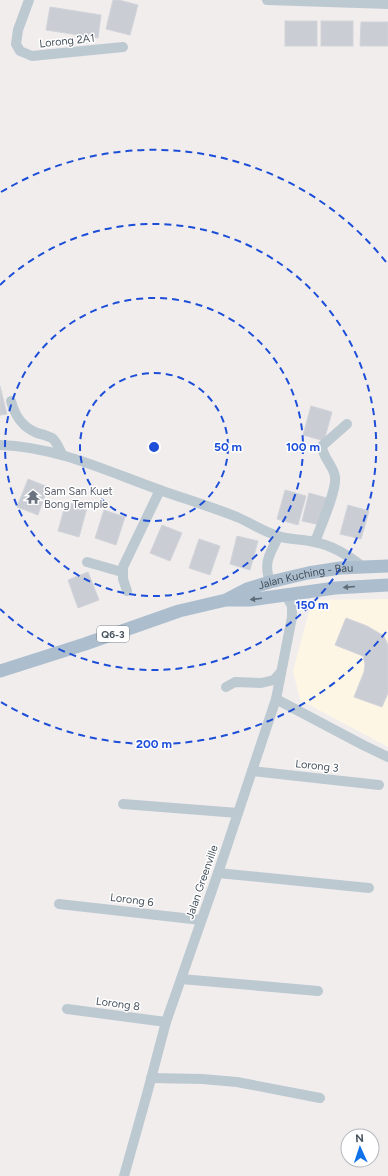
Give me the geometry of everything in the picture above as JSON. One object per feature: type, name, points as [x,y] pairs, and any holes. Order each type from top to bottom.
[{"type":"main road","name":"Jalan Kuching - Bau","points":[[226,600],[247,589],[308,573],[362,566],[388,566]]},
{"type":"main road","name":"Jalan Kuching - Bau","points":[[0,671],[85,644],[179,611],[226,600],[250,600],[335,588],[388,585]]},
{"type":"street","name":"Lorong 2A1","points":[[29,0],[18,30],[16,44],[20,51],[32,56],[123,47]]},
{"type":"street","points":[[267,0],[388,4]]},
{"type":"street","points":[[11,401],[13,410],[22,423],[30,430],[52,438],[62,454]]},
{"type":"street","points":[[315,542],[334,488],[336,478],[333,468],[322,451],[322,446],[347,424]]},
{"type":"street","points":[[0,445],[14,445],[62,454],[237,517],[278,537],[315,542],[332,547],[348,555],[362,566]]},
{"type":"street","points":[[127,591],[122,579],[123,567],[160,490]]},
{"type":"street","points":[[270,582],[267,564],[278,537]]},
{"type":"street","points":[[87,562],[122,572]]},
{"type":"street","name":"Jalan Greenville","points":[[124,1176],[166,1022],[276,699],[292,617],[292,606],[286,595]]},
{"type":"street","points":[[226,687],[235,682],[261,683],[274,680],[281,672]]},
{"type":"street","points":[[276,699],[362,745],[388,757]]},
{"type":"street","name":"Lorong 3","points":[[252,771],[379,785]]},
{"type":"street","points":[[123,804],[238,813]]},
{"type":"street","points":[[218,872],[369,888]]},
{"type":"street","name":"Lorong 6","points":[[59,904],[201,920]]},
{"type":"street","points":[[181,979],[318,991]]},
{"type":"street","name":"Lorong 8","points":[[67,1009],[166,1022]]},
{"type":"street","points":[[151,1078],[202,1078],[237,1082],[320,1098]]},
{"type":"shaded area","points":[[388,599],[388,747],[300,700],[293,671],[312,600]]},
{"type":"building","points":[[113,0],[138,5],[130,35],[106,29]]},
{"type":"building","points":[[50,7],[101,15],[98,38],[46,30]]},
{"type":"building","points":[[285,21],[317,21],[317,46],[285,46]]},
{"type":"building","points":[[321,21],[353,21],[353,46],[321,46]]},
{"type":"building","points":[[361,22],[388,22],[388,46],[360,46]]},
{"type":"building","points":[[0,386],[7,414],[0,415]]},
{"type":"building","points":[[311,406],[332,412],[324,441],[303,435]]},
{"type":"building","name":"Sam San Kuet Bong Temple","points":[[28,479],[48,487],[38,515],[17,507]]},
{"type":"building","points":[[285,490],[306,496],[298,525],[277,519]]},
{"type":"building","points":[[309,493],[327,498],[320,525],[302,521]]},
{"type":"building","name":"Sam San Kuet Bong Temple","points":[[66,502],[87,508],[79,537],[58,531]]},
{"type":"building","points":[[348,505],[369,511],[361,539],[340,534]]},
{"type":"building","name":"Sam San Kuet Bong Temple","points":[[104,510],[125,517],[116,545],[95,538]]},
{"type":"building","points":[[162,525],[182,533],[170,561],[150,553]]},
{"type":"building","points":[[237,536],[258,541],[250,570],[230,564]]},
{"type":"building","points":[[199,539],[220,546],[210,575],[189,568]]},
{"type":"building","points":[[88,572],[99,600],[78,608],[68,580]]},
{"type":"building","points":[[346,618],[367,626],[384,636],[388,645],[388,693],[382,707],[354,697],[364,672],[365,664],[363,656],[335,645]]},
{"type":"place","name":"Sam San Kuet Bong Temple","points":[[33,497]]}]
